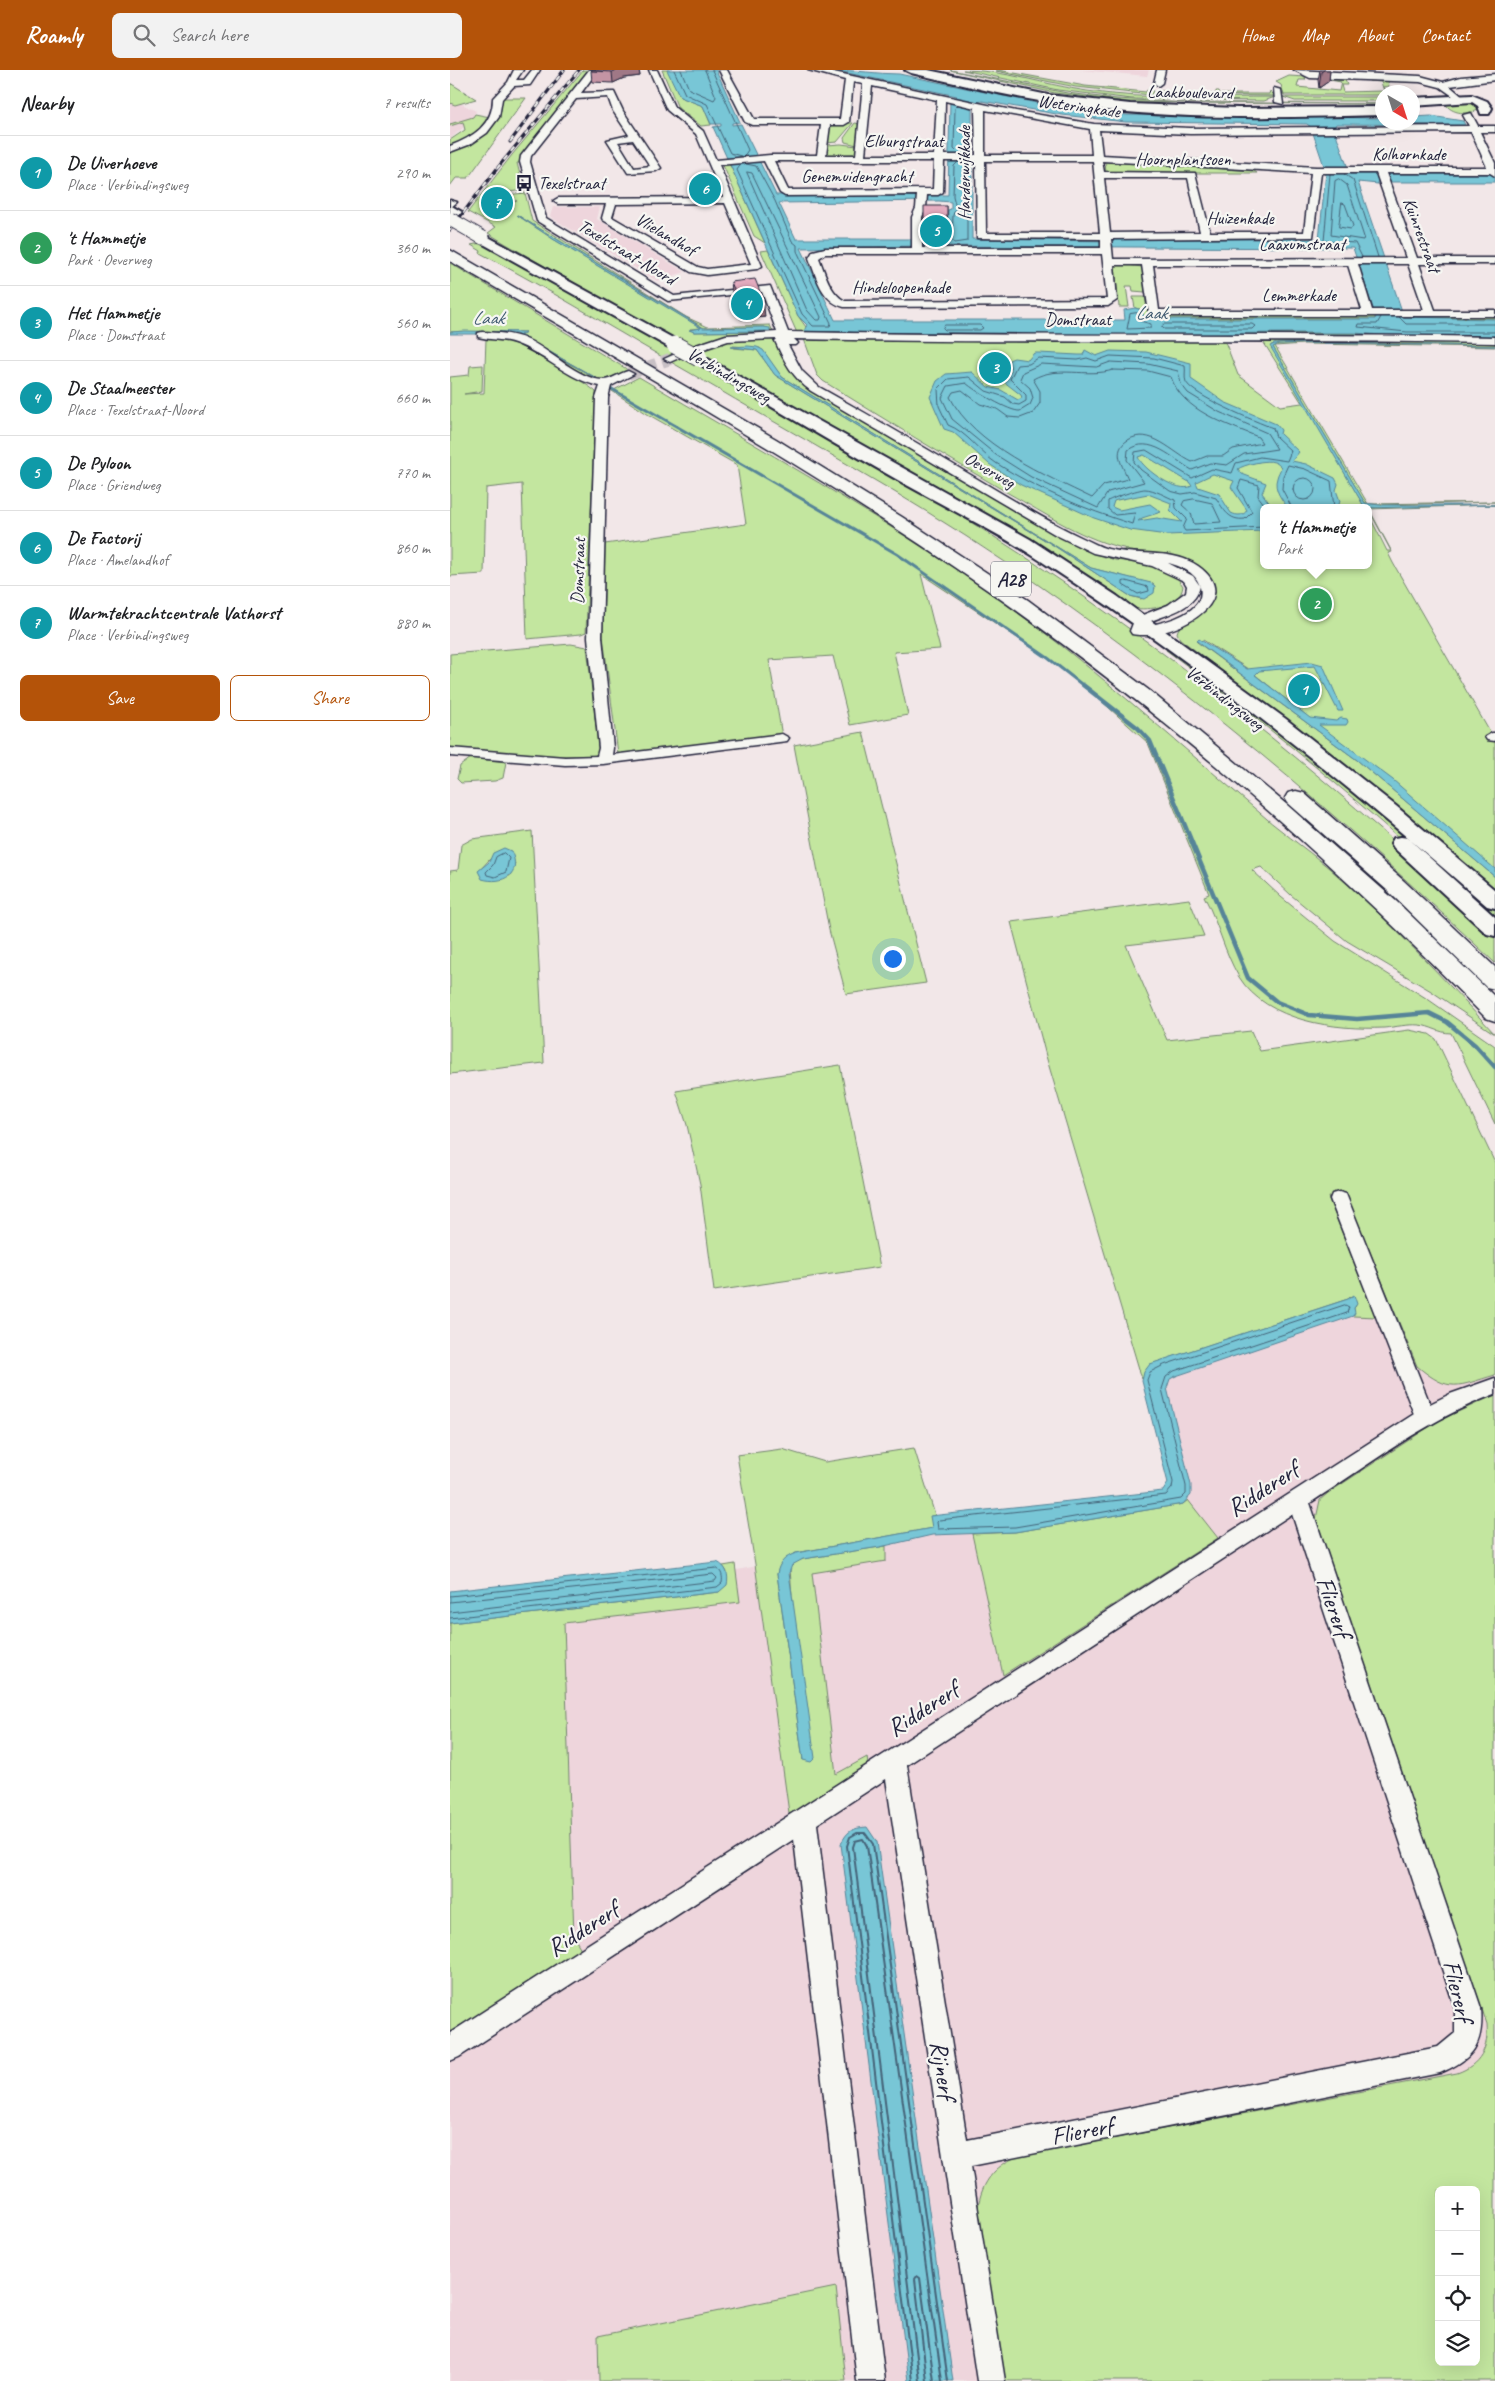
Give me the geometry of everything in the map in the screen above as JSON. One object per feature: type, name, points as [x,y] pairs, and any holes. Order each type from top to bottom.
[{"type":"highway","name":"A28","points":[[450,242],[462,258],[869,503],[960,562],[1053,627],[1123,679],[1279,808],[1408,926],[1495,1012]]},
{"type":"highway","name":"A28","points":[[462,258],[886,497],[977,555],[1072,621],[1142,672],[1274,780],[1396,886],[1495,981]]},
{"type":"main road","name":"Laakboulevard","points":[[911,70],[1093,105],[1169,110],[1375,111]]},
{"type":"main road","name":"Laakboulevard","points":[[958,70],[1096,96],[1162,101],[1278,96],[1375,102]]},
{"type":"main road","points":[[1420,110],[1445,107],[1460,98],[1487,108]]},
{"type":"main road","points":[[1420,103],[1445,107],[1471,122],[1495,102]]},
{"type":"main road","name":"Verbindingsweg","points":[[451,206],[484,235]]},
{"type":"main road","name":"Verbindingsweg","points":[[450,219],[484,235],[676,352],[696,354],[935,494],[1035,550],[1276,721],[1495,901]]},
{"type":"main road","name":"Verbindingsweg","points":[[1144,628],[1415,855],[1495,929]]},
{"type":"street","points":[[450,150],[475,138],[488,127],[496,113],[497,98],[512,83],[512,78],[519,70]]},
{"type":"street","points":[[512,83],[527,83],[536,70]]},
{"type":"street","points":[[573,96],[594,70]]},
{"type":"street","points":[[558,201],[729,200],[699,132],[669,107],[653,70]]},
{"type":"street","points":[[723,70],[746,118],[752,122],[844,122],[849,81],[864,78],[867,84],[860,158]]},
{"type":"street","name":"Weteringkade","points":[[812,70],[864,78],[968,104],[1094,127],[1143,130],[1341,130],[1471,122],[1495,129]]},
{"type":"street","points":[[1158,83],[1161,70]]},
{"type":"street","points":[[1298,70],[1310,75],[1439,81],[1495,77]]},
{"type":"street","points":[[1439,81],[1460,98]]},
{"type":"street","points":[[573,96],[611,94],[616,108],[636,137],[656,168],[631,171],[612,140],[636,137]]},
{"type":"street","name":"Texelstraat-Noord","points":[[573,96],[526,156],[525,162],[541,219],[672,299],[766,288]]},
{"type":"street","points":[[939,158],[941,100],[944,98]]},
{"type":"street","name":"Harderwijkkade","points":[[982,106],[980,108],[981,236],[1108,247]]},
{"type":"street","points":[[821,158],[826,122]]},
{"type":"street","points":[[1471,122],[1495,172]]},
{"type":"street","points":[[1094,127],[1096,158],[1108,247]]},
{"type":"street","name":"Elburgstraat","points":[[712,163],[770,158],[1096,158]]},
{"type":"street","name":"Genemuidengracht","points":[[770,158],[785,193],[922,197],[938,192],[939,158]]},
{"type":"street","name":"Hoornplantsoen","points":[[1096,158],[1320,170]]},
{"type":"street","name":"Hoornplantsoen","points":[[1099,175],[1261,175],[1263,168]]},
{"type":"street","name":"Kolhornkade","points":[[1320,170],[1495,172]]},
{"type":"street","name":"Huizenkade","points":[[1108,247],[1206,234],[1309,235],[1320,170]]},
{"type":"street","name":"Kuinrestraat","points":[[1380,171],[1431,313]]},
{"type":"street","points":[[1201,175],[1206,234]]},
{"type":"street","points":[[917,245],[917,217],[922,197]]},
{"type":"street","name":"Vlielandhof","points":[[612,202],[607,218],[695,270],[707,272],[757,266],[729,200]]},
{"type":"street","name":"Hindeloopenkade","points":[[917,245],[1108,247],[1112,300],[1100,305],[852,305],[836,301],[814,258],[817,252],[917,245]]},
{"type":"street","name":"Laaxumstraat","points":[[1108,247],[1147,262],[1495,261]]},
{"type":"street","name":"Lemmerkade","points":[[1147,262],[1154,312],[1495,313]]},
{"type":"street","points":[[1354,262],[1368,312]]},
{"type":"street","name":"Oeverweg","points":[[766,288],[784,335],[781,341],[796,372],[812,387],[1057,530],[1105,553],[1139,558],[1167,559],[1186,565],[1200,574],[1209,590],[1208,600],[1197,612],[1144,628]]},
{"type":"street","points":[[482,335],[505,337],[519,341],[588,380],[606,384],[628,374]]},
{"type":"street","name":"Domstraat","points":[[696,354],[734,336],[784,335],[921,338],[1325,337],[1495,340]]},
{"type":"street","name":"Domstraat","points":[[603,760],[606,748],[595,635],[602,398],[606,384]]},
{"type":"street","points":[[450,752],[565,761],[603,760],[782,738]]},
{"type":"street","points":[[1339,1199],[1425,1416],[1457,1400],[1495,1386]]},
{"type":"street","name":"Riddererf","points":[[450,2048],[1425,1416]]},
{"type":"street","name":"Fliererf","points":[[957,2155],[1440,2060],[1455,2054],[1466,2042],[1470,2028],[1468,2008],[1298,1500]]},
{"type":"street","name":"Rijnerf","points":[[895,1760],[991,2381]]},
{"type":"street","points":[[804,1818],[872,2381]]},
{"type":"shaded area","points":[[1080,70],[1149,70],[1147,76]]},
{"type":"shaded area","points":[[450,81],[460,103],[476,111],[471,121],[450,139]]},
{"type":"shaded area","points":[[491,188],[518,201],[493,209],[480,202]]},
{"type":"shaded area","points":[[553,207],[600,207],[597,219],[685,272],[657,281],[552,218],[550,216]]},
{"type":"shaded area","points":[[1273,1064],[1495,1175],[1495,2381],[450,2381],[450,1615],[732,1571],[938,1530],[1177,1495],[1154,1369]]},
{"type":"green space","points":[[583,70],[590,70],[527,147],[522,154],[521,163],[517,163],[524,190],[502,193],[491,188],[480,202],[493,209],[517,201],[506,195],[525,193],[532,221],[686,317],[708,327],[770,325],[773,332],[737,334],[692,348],[680,343],[488,233],[496,227],[468,212],[512,155]],"holes":[[[517,215],[704,328],[764,327],[770,329],[769,331],[694,332],[690,329],[702,328],[553,239]]]},
{"type":"green space","points":[[662,70],[669,70],[680,97],[703,106],[711,125],[701,126],[678,108]]},
{"type":"green space","points":[[950,70],[1067,93],[1117,99],[1174,102],[1128,102],[1055,93]]},
{"type":"green space","points":[[963,70],[994,72],[1110,94],[1181,97],[1275,97],[1264,101],[1132,99],[1058,90]]},
{"type":"green space","points":[[996,71],[1085,86],[1146,92],[1147,90],[1153,91],[1151,95],[1076,87]]},
{"type":"green space","points":[[1289,76],[1306,77],[1305,80],[1299,80],[1297,87],[1339,91],[1341,82],[1330,80],[1345,80],[1347,85],[1341,85],[1343,92],[1375,91],[1375,95],[1284,95],[1281,85],[1276,82]]},
{"type":"green space","points":[[1369,81],[1388,81],[1389,85]]},
{"type":"green space","points":[[450,83],[476,99],[455,105],[450,103]]},
{"type":"green space","points":[[1158,91],[1170,91],[1168,94],[1174,94],[1172,91],[1176,93],[1216,94],[1216,91],[1219,91],[1220,94],[1269,94],[1270,91],[1275,96],[1156,95]]},
{"type":"green space","points":[[1283,97],[1375,97],[1375,101],[1295,101]]},
{"type":"green space","points":[[501,98],[526,98],[468,178],[456,178],[450,186],[450,151],[477,138],[492,125],[501,109]]},
{"type":"green space","points":[[1174,102],[1375,104],[1185,103]]},
{"type":"green space","points":[[1474,102],[1481,108],[1468,113],[1454,111],[1446,105],[1447,103]]},
{"type":"green space","points":[[475,114],[490,117],[477,133],[450,148],[450,140],[465,130],[463,122],[450,126],[450,124],[473,117]]},
{"type":"green space","points":[[833,123],[853,123],[837,142],[826,143],[829,125]]},
{"type":"green space","points":[[855,123],[860,124],[857,145],[845,142],[844,138]]},
{"type":"green space","points":[[827,145],[857,146],[856,154],[825,155]]},
{"type":"green space","points":[[1105,162],[1254,171],[1257,173],[1106,173]]},
{"type":"green space","points":[[722,163],[728,163],[731,167],[765,243],[754,236]]},
{"type":"green space","points":[[485,242],[678,352],[667,356],[673,360],[685,356],[902,480],[988,533],[1092,602],[1212,690],[1328,784],[1440,882],[1495,933],[1495,963],[1437,908],[1318,802],[1195,701],[1068,605],[965,536],[889,489],[480,253],[481,251],[471,245]]},
{"type":"green space","points":[[768,250],[798,316],[806,327],[889,334],[1355,333],[1407,337],[1495,337],[1495,339],[960,337],[797,333],[761,251]]},
{"type":"green space","points":[[450,263],[630,371],[604,380],[590,379],[513,334],[598,379],[520,335],[526,332],[450,332]]},
{"type":"green space","points":[[1119,264],[1142,267],[1145,292],[1133,291],[1132,286],[1126,286],[1129,307],[1119,307],[1115,267]]},
{"type":"green space","points":[[1133,297],[1145,297],[1148,314],[1375,314],[1375,319],[1147,319],[1143,317],[1140,309],[1135,308]]},
{"type":"green space","points":[[1403,314],[1495,314],[1495,319],[1406,319]]},
{"type":"green space","points":[[486,339],[503,339],[524,348],[567,372],[596,392],[586,632],[581,634],[527,639],[522,484],[486,488],[484,574],[450,576],[450,377],[469,375],[470,366],[483,365],[482,391],[464,394],[484,393]]},
{"type":"green space","points":[[777,339],[809,388],[952,475],[1084,550],[1115,560],[1149,564],[1176,576],[1183,586],[1181,593],[1176,599],[1163,606],[1146,609],[1132,608],[703,356],[696,350],[720,341]],"holes":[[[733,346],[760,348],[782,377],[1091,568],[1153,584],[1155,589],[1141,599],[1130,596],[1053,545],[775,375],[757,350],[733,348]]]},
{"type":"green space","points":[[804,339],[1224,339],[1238,375],[1280,406],[1302,403],[1262,340],[1495,342],[1495,347],[1304,344],[1275,346],[1368,503],[1365,503],[1273,347],[1276,344],[1271,345],[1363,504],[1260,504],[1260,569],[1372,569],[1372,521],[1387,551],[1391,551],[1372,515],[1392,552],[1388,553],[1393,563],[1495,741],[1495,875],[1302,712],[1248,669],[1203,640],[1197,642],[1357,760],[1495,877],[1495,896],[1286,726],[1249,691],[1180,639],[1177,633],[1180,627],[1211,604],[1214,598],[1212,587],[1200,570],[1139,554],[1119,551],[1128,549],[1096,540],[1051,518],[915,438],[823,381],[817,375]]},
{"type":"green space","points":[[639,377],[775,456],[909,538],[1030,621],[1351,887],[1435,970],[1495,1034],[1431,991],[1347,941],[1291,895],[1261,867],[1252,870],[1281,897],[1335,941],[1429,1000],[1495,1046],[1495,1124],[1451,1033],[1419,1025],[1365,1028],[1324,1025],[1285,1013],[1267,1004],[1251,992],[1239,977],[1229,957],[1204,896],[1209,894],[1148,743],[1098,698],[1043,655],[921,574],[940,649],[894,652],[908,715],[850,725],[833,656],[769,660],[782,736],[618,754],[603,636],[605,544],[746,524],[737,465],[649,415],[612,391]]},
{"type":"green space","points":[[1495,502],[1379,505],[1372,504]]},
{"type":"green space","points":[[1495,505],[1372,509],[1372,507]]},
{"type":"green space","points":[[571,644],[587,647],[599,754],[591,756],[537,756],[450,748],[450,654]]},
{"type":"green space","points":[[1173,647],[1495,905],[1495,923],[1334,782],[1166,650]]},
{"type":"green space","points":[[863,732],[926,983],[846,994],[829,930],[794,745]]},
{"type":"green space","points":[[471,758],[506,762],[503,778],[495,781],[461,783],[457,779],[460,766]]},
{"type":"green space","points":[[532,831],[544,1063],[450,1074],[450,871],[458,870],[461,845],[472,839]],"holes":[[[490,859],[515,863],[510,876],[479,871]]]},
{"type":"green space","points":[[1189,899],[1204,936],[1126,945],[1167,1040],[1251,1031],[1260,1051],[1409,1030],[1429,1034],[1436,1039],[1495,1163],[1495,1375],[1454,1385],[1438,1381],[1417,1366],[1346,1194],[1328,1197],[1376,1317],[1353,1316],[1356,1306],[1351,1296],[1348,1299],[1151,1364],[1142,1379],[1046,1056],[1011,922]]},
{"type":"green space","points":[[840,1065],[880,1267],[714,1291],[700,1184],[687,1125],[676,1091]]},
{"type":"green space","points":[[1495,1395],[1495,2381],[1003,2381],[977,2219],[980,2199],[987,2182],[992,2174],[1007,2162],[1016,2157],[1457,2073],[1472,2065],[1481,2055],[1484,2048],[1487,2024],[1316,1519],[1320,1500],[1438,1421]]},
{"type":"green space","points":[[914,1448],[935,1515],[931,1516],[933,1528],[796,1553],[784,1561],[778,1570],[777,1574],[803,1760],[790,1568],[796,1562],[803,1559],[886,1546],[886,1561],[812,1573],[836,1774],[867,1757],[868,1765],[791,1814],[789,1813],[755,1564],[737,1455],[782,1449],[825,1462]]},
{"type":"green space","points":[[1188,1500],[1218,1538],[1003,1675],[972,1534],[1015,1532],[1183,1504]]},
{"type":"green space","points":[[735,1564],[740,1602],[564,1623],[574,1937],[581,1949],[450,2034],[450,1623],[719,1592],[727,1572],[723,1566]]},
{"type":"green space","points":[[836,2287],[846,2381],[599,2381],[598,2336]]},
{"type":"water","points":[[667,70],[716,70],[740,122],[732,123],[732,125],[741,124],[776,195],[948,195],[950,102],[957,96],[833,70],[899,74],[1070,110],[1127,115],[1375,118],[1375,124],[1336,124],[1334,128],[1350,174],[1495,174],[1495,182],[1377,182],[1378,184],[1358,182],[1404,317],[1495,319],[1495,337],[1407,337],[1355,333],[967,336],[804,331],[807,325],[798,316],[713,127],[721,126],[721,124],[711,124],[703,106],[680,97]],"holes":[[[982,101],[1062,115],[1126,122],[1307,124],[1311,127],[1326,172],[1319,239],[1112,239],[1111,241],[972,239],[973,103]],[[951,202],[951,209],[948,210],[947,239],[796,239],[779,203]],[[920,246],[1353,248],[1376,317],[1375,319],[1150,319],[1144,317],[1142,310],[1135,308],[1124,310],[1125,320],[835,320],[801,248]]]},
{"type":"water","points":[[1431,116],[1463,121],[1465,125],[1420,125],[1420,117]]},
{"type":"water","points":[[517,215],[703,328],[764,327],[770,328],[770,331],[694,332],[689,330],[701,328],[553,239]]},
{"type":"water","points":[[450,332],[526,332],[520,335],[598,379],[516,334],[450,334]]},
{"type":"water","points":[[1279,344],[1273,347],[1365,503],[1372,504],[1363,504],[1270,346]]},
{"type":"water","points":[[748,346],[763,350],[782,377],[1091,568],[1151,583],[1155,586],[1154,593],[1144,599],[1130,596],[1053,545],[775,375],[757,350],[731,347]]},
{"type":"water","points":[[1085,350],[1096,356],[1110,351],[1146,352],[1191,363],[1191,379],[1224,402],[1276,424],[1281,430],[1280,434],[1299,452],[1292,461],[1306,464],[1335,478],[1338,484],[1336,490],[1339,504],[1285,504],[1276,486],[1277,476],[1281,467],[1275,462],[1266,461],[1250,464],[1238,469],[1242,474],[1266,483],[1262,493],[1270,504],[1260,504],[1260,531],[1167,535],[1130,530],[1094,518],[1021,485],[989,464],[953,432],[944,429],[930,397],[937,381],[946,374],[972,372],[988,387],[1001,390],[1018,400],[1022,398],[1021,395],[1003,381],[1011,371],[1009,360],[1014,358],[1028,360],[1034,353],[1083,355]],"holes":[[[1144,455],[1189,482],[1192,486],[1186,488],[1170,484],[1154,474],[1138,457]],[[1213,474],[1234,481],[1231,487],[1247,510],[1244,513],[1240,515],[1231,513],[1219,494],[1198,487],[1196,482]],[[1148,494],[1171,503],[1170,510],[1182,522],[1157,518],[1138,521],[1161,512],[1150,504],[1119,510],[1112,507],[1114,501]]]},
{"type":"water","points":[[1372,504],[1495,505],[1372,508]]},
{"type":"water","points":[[1199,639],[1247,669],[1312,662],[1323,665],[1343,711],[1338,711],[1315,666],[1259,671],[1255,675],[1310,718],[1336,721],[1341,718],[1347,719],[1346,725],[1319,725],[1393,780],[1495,869],[1495,877],[1357,760],[1203,646],[1197,641]]},
{"type":"water","points":[[504,848],[511,851],[514,859],[513,872],[504,879],[482,879],[478,871],[489,862],[493,853]]},
{"type":"water","points":[[1354,1295],[1357,1304],[1354,1308],[1355,1313],[1353,1316],[1170,1379],[1167,1388],[1191,1485],[1191,1495],[1183,1504],[1015,1532],[932,1535],[880,1547],[803,1559],[792,1565],[789,1573],[815,1758],[811,1762],[803,1760],[777,1574],[779,1566],[786,1558],[796,1553],[932,1528],[930,1516],[1163,1491],[1168,1483],[1142,1381],[1144,1372],[1150,1364],[1348,1299]]},
{"type":"water","points":[[717,1562],[725,1569],[728,1578],[727,1585],[719,1592],[450,1623],[450,1591]]},
{"type":"water","points":[[867,1827],[877,1842],[953,2381],[909,2381],[841,1844],[845,1836],[851,1831]]},
{"type":"building","points":[[592,70],[616,70],[612,72]]},
{"type":"building","points":[[924,206],[947,206],[947,222],[924,221]]},
{"type":"building","points":[[755,279],[763,299],[739,301],[731,282]]},
{"type":"waterway","points":[[612,389],[897,554],[1048,658],[1085,687]]},
{"type":"waterway","points":[[1083,685],[1138,728],[1150,741],[1248,978],[1277,1002],[1309,1015],[1357,1019],[1429,1013],[1447,1022],[1475,1045],[1495,1067]]},
{"type":"tunnel","points":[[628,374],[670,359]]},
{"type":"railway","points":[[510,142],[564,70]]},
{"type":"railway","points":[[450,230],[499,166],[579,70]]},
{"type":"place","name":"Texelstraat","points":[[524,183]]},
{"type":"place","name":"De Factorij","points":[[705,189]]},
{"type":"place","name":"Warmtekrachtcentrale Vathorst","points":[[497,203]]},
{"type":"place","name":"De Pyloon","points":[[936,231]]},
{"type":"place","name":"De Staalmeester","points":[[747,304]]},
{"type":"place","name":"Het Hammetje","points":[[995,368]]},
{"type":"place","name":"'t Hammetje","points":[[1316,604]]},
{"type":"place","name":"De Uiverhoeve","points":[[1304,690]]},
{"type":"water label","name":"Laak","points":[[1151,313]]},
{"type":"water label","name":"Laak","points":[[488,318]]}]
